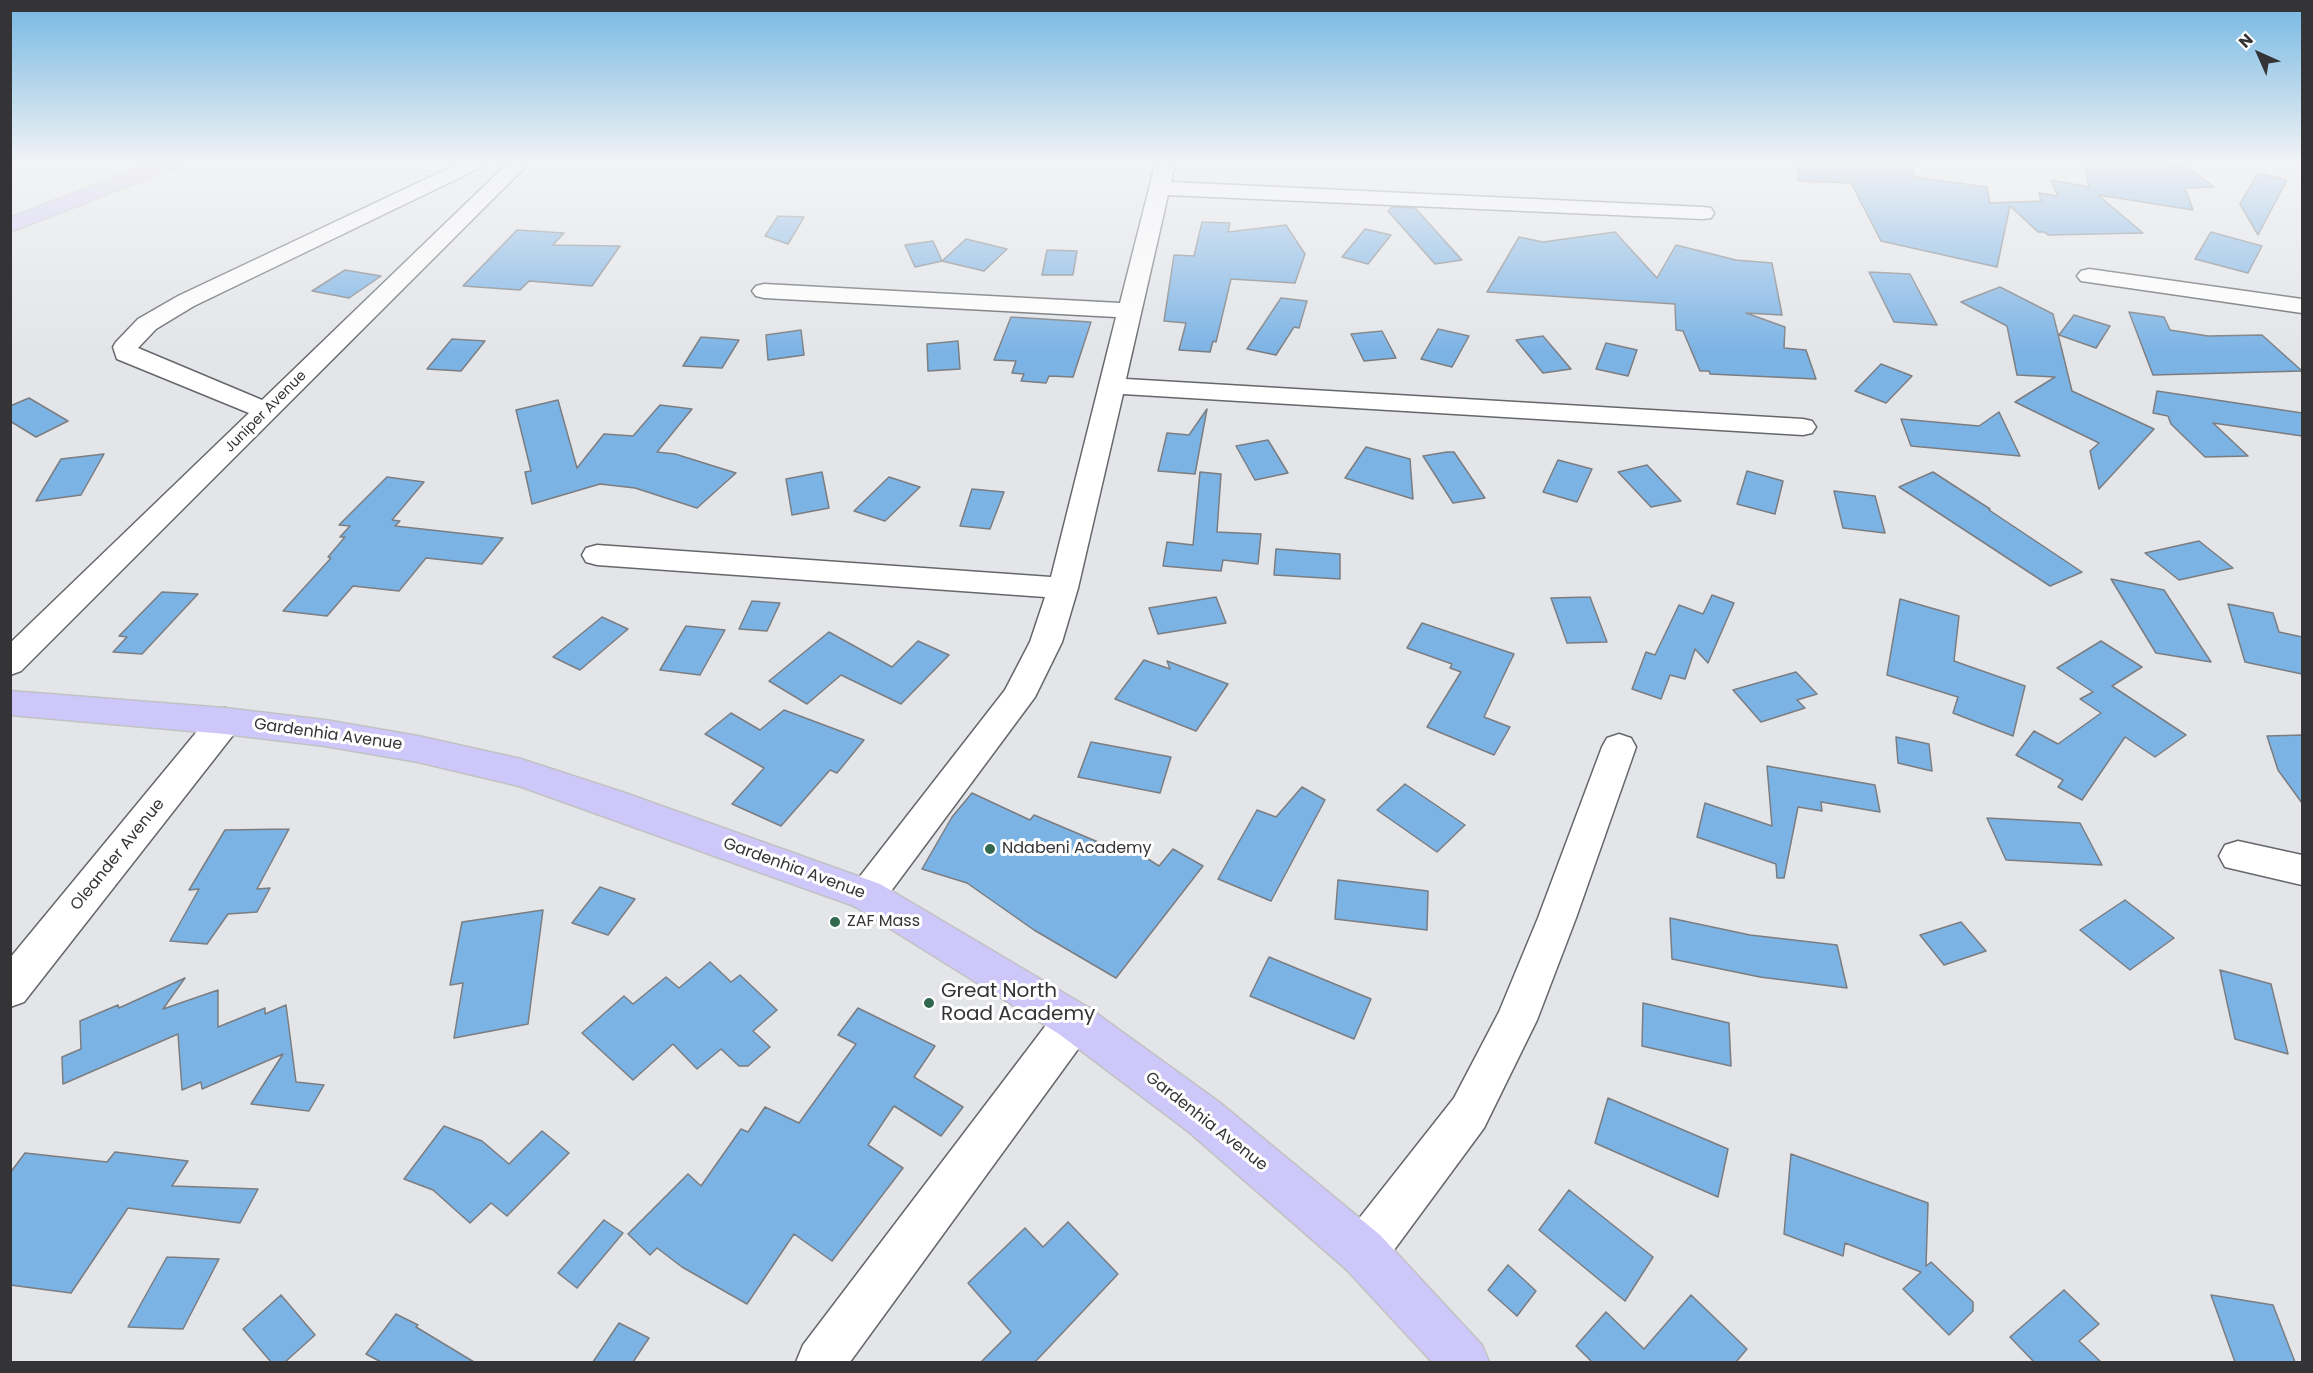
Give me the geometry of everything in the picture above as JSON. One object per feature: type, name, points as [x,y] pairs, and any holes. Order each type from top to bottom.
[{"type":"main road","name":"Gardenhia Avenue","points":[[10,703],[225,721],[325,733],[418,749],[521,773],[615,804],[867,895],[1074,1021],[1204,1117],[1363,1252],[1466,1362]]},
{"type":"street","points":[[267,411],[126,354],[125,347],[147,324],[186,301],[345,225]]},
{"type":"street","name":"Juniper Avenue","points":[[10,663],[456,225]]},
{"type":"street","points":[[867,895],[1018,697],[1034,671],[1063,588],[1150,225]]},
{"type":"street","points":[[2090,276],[2302,306]]},
{"type":"street","points":[[764,291],[1129,311]]},
{"type":"street","points":[[1111,386],[1803,427]]},
{"type":"street","points":[[597,555],[1063,588]]},
{"type":"street","name":"Oleander Avenue","points":[[10,989],[225,721]]},
{"type":"street","points":[[1363,1252],[1468,1113],[1490,1072],[1516,1020],[1557,918],[1619,747]]},
{"type":"street","points":[[2238,856],[2302,870]]},
{"type":"street","points":[[820,1362],[1074,1021]]},
{"type":"building","points":[[772,225],[799,225],[788,244],[765,236]]},
{"type":"building","points":[[1201,225],[1230,225],[1228,232],[1286,225],[1305,254],[1295,283],[1231,279],[1216,342],[1213,341],[1210,352],[1179,350],[1186,323],[1164,321],[1174,255],[1194,256]]},
{"type":"building","points":[[1400,225],[1430,225],[1462,260],[1435,264]]},
{"type":"building","points":[[1873,225],[2006,225],[1997,267],[1881,241]]},
{"type":"building","points":[[2031,225],[2134,225],[2143,233],[2048,235],[2038,232]]},
{"type":"building","points":[[2252,225],[2263,225],[2258,235]]},
{"type":"building","points":[[1365,229],[1391,235],[1368,264],[1342,257]]},
{"type":"building","points":[[517,230],[564,233],[553,245],[620,246],[592,286],[529,281],[520,290],[463,286]]},
{"type":"building","points":[[1615,232],[1657,278],[1676,245],[1736,260],[1772,263],[1782,315],[1746,313],[1785,327],[1784,348],[1806,350],[1816,379],[1710,374],[1709,371],[1700,371],[1683,331],[1676,330],[1675,304],[1487,292],[1519,237],[1543,242]]},
{"type":"building","points":[[2211,232],[2262,246],[2248,273],[2195,259]]},
{"type":"building","points":[[966,239],[1007,249],[984,271],[942,261]]},
{"type":"building","points":[[933,241],[942,261],[915,267],[905,245]]},
{"type":"building","points":[[1047,250],[1077,251],[1073,275],[1042,275]]},
{"type":"building","points":[[345,270],[381,276],[349,298],[312,291]]},
{"type":"building","points":[[1869,272],[1910,274],[1937,325],[1894,322]]},
{"type":"building","points":[[2000,287],[2053,314],[2072,391],[2154,429],[2099,489],[2090,451],[2099,443],[2015,402],[2055,377],[2017,375],[2007,326],[1961,302]]},
{"type":"building","points":[[1281,298],[1307,301],[1299,328],[1294,327],[1276,355],[1247,349]]},
{"type":"building","points":[[2129,312],[2164,317],[2170,330],[2208,336],[2262,335],[2302,371],[2153,375]]},
{"type":"building","points":[[2074,315],[2110,326],[2096,348],[2059,335]]},
{"type":"building","points":[[1011,317],[1091,322],[1073,377],[1049,376],[1046,383],[1021,381],[1024,374],[1012,373],[1016,361],[994,360]]},
{"type":"building","points":[[1438,329],[1469,336],[1452,367],[1421,359]]},
{"type":"building","points":[[801,330],[804,355],[768,360],[766,335]]},
{"type":"building","points":[[1382,331],[1396,358],[1364,361],[1351,334]]},
{"type":"building","points":[[1543,336],[1571,369],[1543,373],[1516,340]]},
{"type":"building","points":[[701,337],[739,340],[722,368],[683,366]]},
{"type":"building","points":[[452,339],[485,341],[461,371],[427,369]]},
{"type":"building","points":[[958,341],[960,369],[928,371],[927,344]]},
{"type":"building","points":[[1606,343],[1637,350],[1628,376],[1596,369]]},
{"type":"building","points":[[1881,364],[1912,376],[1886,403],[1855,391]]},
{"type":"building","points":[[2157,391],[2302,413],[2302,436],[2213,423],[2248,456],[2205,457],[2171,424],[2168,416],[2153,413]]},
{"type":"building","points":[[29,398],[68,421],[36,437],[10,421],[10,406]]},
{"type":"building","points":[[558,400],[577,468],[604,434],[633,436],[660,405],[692,409],[657,452],[675,454],[736,473],[697,508],[635,488],[600,484],[532,504],[525,472],[531,471],[516,410]]},
{"type":"building","points":[[1207,409],[1195,474],[1158,471],[1167,433],[1189,435]]},
{"type":"building","points":[[1999,412],[2020,456],[1911,446],[1901,419],[1979,426]]},
{"type":"building","points":[[1268,440],[1288,473],[1255,480],[1236,446]]},
{"type":"building","points":[[1366,447],[1410,459],[1413,499],[1345,478]]},
{"type":"building","points":[[1454,452],[1485,498],[1453,503],[1423,456]]},
{"type":"building","points":[[104,454],[81,495],[36,501],[61,459]]},
{"type":"building","points":[[1558,460],[1592,469],[1577,502],[1543,492]]},
{"type":"building","points":[[1647,465],[1681,501],[1651,507],[1618,472]]},
{"type":"building","points":[[1747,471],[1783,481],[1775,514],[1737,504]]},
{"type":"building","points":[[822,472],[829,508],[792,515],[786,479]]},
{"type":"building","points":[[1200,472],[1221,474],[1217,532],[1261,534],[1258,564],[1223,560],[1221,571],[1163,566],[1167,542],[1193,545]]},
{"type":"building","points":[[1933,472],[2082,572],[2050,586],[1899,487]]},
{"type":"building","points":[[387,477],[424,482],[392,520],[400,521],[395,526],[503,538],[482,564],[426,558],[399,591],[353,586],[327,616],[283,611],[331,558],[328,557],[345,537],[340,537],[350,526],[339,525]]},
{"type":"building","points":[[889,477],[920,487],[885,521],[854,511]]},
{"type":"building","points":[[972,489],[1004,492],[990,529],[960,526]]},
{"type":"building","points":[[1834,491],[1875,496],[1885,533],[1843,528]]},
{"type":"building","points":[[2199,541],[2233,568],[2179,580],[2145,553]]},
{"type":"building","points":[[1276,549],[1340,554],[1340,579],[1274,575]]},
{"type":"building","points":[[2111,579],[2164,590],[2211,662],[2156,653]]},
{"type":"building","points":[[162,592],[198,594],[142,654],[113,652],[127,637],[119,636]]},
{"type":"building","points":[[1712,595],[1734,603],[1708,663],[1695,649],[1685,679],[1670,675],[1661,699],[1632,689],[1646,652],[1655,655],[1679,605],[1703,614]]},
{"type":"building","points":[[1216,597],[1226,623],[1158,634],[1149,608]]},
{"type":"building","points":[[1590,597],[1607,642],[1567,643],[1551,598]]},
{"type":"building","points":[[1900,599],[1959,616],[1954,661],[2025,686],[2013,736],[1953,713],[1958,697],[1887,675]]},
{"type":"building","points":[[752,601],[780,603],[767,631],[739,629]]},
{"type":"building","points":[[2228,604],[2273,613],[2279,632],[2302,637],[2302,674],[2245,662]]},
{"type":"building","points":[[602,617],[628,629],[580,670],[553,657]]},
{"type":"building","points":[[1422,623],[1514,654],[1484,717],[1510,727],[1494,755],[1427,727],[1461,672],[1450,668],[1452,664],[1407,648]]},
{"type":"building","points":[[686,626],[725,630],[700,675],[660,670]]},
{"type":"building","points":[[829,632],[892,667],[918,641],[949,655],[901,704],[841,675],[807,704],[769,681]]},
{"type":"building","points":[[2101,641],[2142,667],[2112,686],[2186,735],[2155,757],[2125,737],[2082,800],[2058,787],[2063,780],[2016,755],[2034,731],[2058,744],[2101,713],[2080,699],[2093,692],[2057,668]]},
{"type":"building","points":[[1144,660],[1170,669],[1167,661],[1228,684],[1196,731],[1115,699]]},
{"type":"building","points":[[1796,672],[1817,694],[1797,700],[1805,708],[1761,722],[1733,690]]},
{"type":"building","points":[[784,710],[864,740],[837,773],[830,770],[781,826],[732,804],[764,768],[705,734],[731,713],[760,730]]},
{"type":"building","points":[[2302,735],[2302,803],[2278,770],[2267,736]]},
{"type":"building","points":[[1896,737],[1929,744],[1932,771],[1898,763]]},
{"type":"building","points":[[1091,742],[1171,757],[1160,793],[1078,777]]},
{"type":"building","points":[[1767,766],[1875,785],[1880,812],[1821,802],[1822,811],[1798,807],[1784,878],[1777,878],[1776,864],[1697,837],[1705,803],[1772,826]]},
{"type":"building","points":[[1405,784],[1465,825],[1437,852],[1377,810]]},
{"type":"building","points":[[1302,787],[1325,800],[1271,901],[1218,879],[1257,810],[1276,817]]},
{"type":"building","points":[[972,793],[1030,820],[1034,815],[1117,850],[1123,843],[1159,866],[1173,849],[1203,866],[1116,978],[1034,930],[967,883],[922,869],[952,817]]},
{"type":"building","points":[[1987,818],[2080,823],[2102,865],[2006,860]]},
{"type":"building","points":[[289,829],[257,889],[270,888],[257,912],[228,914],[207,944],[170,941],[199,889],[189,890],[225,830]]},
{"type":"building","points":[[1338,880],[1428,891],[1427,930],[1335,919]]},
{"type":"building","points":[[600,887],[635,899],[608,935],[572,923]]},
{"type":"building","points":[[2125,900],[2174,938],[2130,970],[2080,930]]},
{"type":"building","points":[[543,910],[528,1024],[454,1038],[463,983],[450,985],[462,922]]},
{"type":"building","points":[[1670,918],[1750,935],[1837,945],[1847,988],[1760,977],[1672,959]]},
{"type":"building","points":[[1961,922],[1986,951],[1944,965],[1920,935]]},
{"type":"building","points":[[1269,957],[1371,999],[1354,1039],[1250,996]]},
{"type":"building","points":[[710,962],[731,982],[740,975],[777,1010],[753,1031],[770,1047],[748,1066],[739,1066],[721,1049],[697,1069],[673,1044],[633,1080],[582,1033],[624,996],[633,1004],[666,977],[679,988]]},
{"type":"building","points":[[2220,970],[2271,984],[2288,1054],[2235,1039]]},
{"type":"building","points":[[185,978],[163,1009],[218,990],[218,1027],[265,1008],[265,1014],[286,1005],[296,1082],[324,1085],[309,1111],[251,1104],[283,1054],[202,1089],[201,1082],[182,1090],[178,1034],[63,1084],[62,1057],[81,1049],[80,1021],[118,1005],[119,1008]]},
{"type":"building","points":[[1643,1003],[1729,1023],[1731,1066],[1642,1046]]},
{"type":"building","points":[[858,1008],[935,1046],[914,1077],[963,1107],[941,1136],[894,1106],[868,1145],[903,1168],[832,1261],[794,1234],[747,1304],[682,1267],[657,1248],[650,1255],[628,1234],[688,1174],[701,1186],[741,1129],[748,1132],[765,1107],[799,1123],[856,1044],[838,1035]]},
{"type":"building","points":[[1608,1098],[1728,1149],[1718,1197],[1595,1143]]},
{"type":"building","points":[[444,1126],[482,1141],[509,1164],[542,1131],[569,1153],[507,1216],[491,1203],[470,1223],[433,1190],[404,1179]]},
{"type":"building","points":[[115,1152],[188,1161],[172,1186],[258,1189],[240,1223],[128,1208],[71,1293],[10,1285],[10,1173],[25,1153],[107,1162]]},
{"type":"building","points":[[1791,1154],[1928,1203],[1926,1266],[1931,1262],[1973,1302],[1973,1311],[1949,1335],[1903,1289],[1921,1272],[1845,1243],[1843,1256],[1784,1234]]},
{"type":"building","points":[[1569,1190],[1653,1257],[1625,1301],[1539,1230]]},
{"type":"building","points":[[604,1220],[623,1233],[577,1288],[558,1273]]},
{"type":"building","points":[[1068,1222],[1118,1274],[1035,1362],[981,1362],[1011,1332],[968,1283],[1025,1228],[1043,1247]]},
{"type":"building","points":[[167,1257],[219,1259],[183,1329],[128,1327]]},
{"type":"building","points":[[1508,1265],[1536,1291],[1517,1316],[1488,1290]]},
{"type":"building","points":[[2064,1290],[2099,1324],[2079,1341],[2101,1362],[2034,1362],[2010,1337]]},
{"type":"building","points":[[281,1295],[315,1335],[285,1362],[271,1362],[243,1329]]},
{"type":"building","points":[[1691,1295],[1747,1349],[1736,1362],[1592,1362],[1576,1346],[1606,1312],[1644,1349]]},
{"type":"building","points":[[2211,1295],[2273,1305],[2295,1362],[2235,1362]]},
{"type":"building","points":[[396,1314],[418,1325],[416,1327],[474,1362],[381,1362],[366,1354]]},
{"type":"building","points":[[619,1323],[649,1338],[633,1362],[593,1362]]},
{"type":"place","name":"Ndabeni Academy","points":[[990,849]]},
{"type":"place","name":"ZAF Mass","points":[[835,922]]},
{"type":"place","name":"Great North Road Academy","points":[[929,1003]]}]
